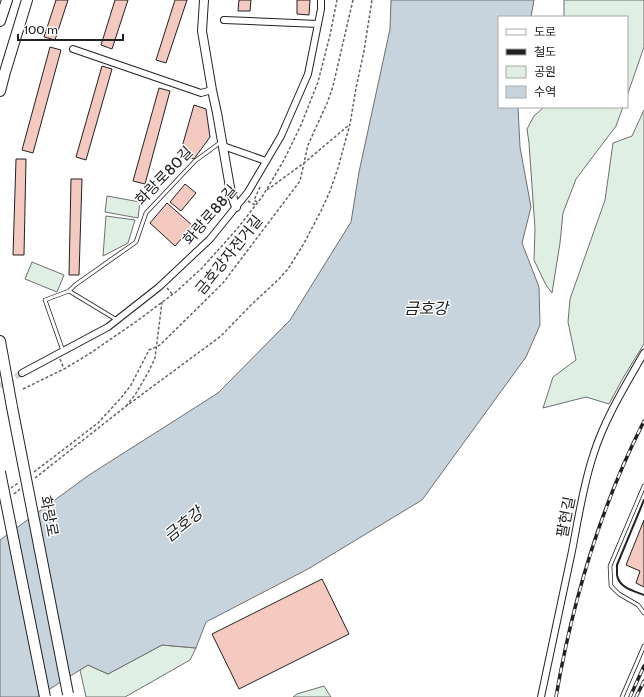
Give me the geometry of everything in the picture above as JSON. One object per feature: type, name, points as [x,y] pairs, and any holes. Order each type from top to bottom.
[{"type":"main road","points":[[0,21],[7,0]]},
{"type":"main road","points":[[0,91],[27,0]]},
{"type":"main road","name":"화랑로","points":[[0,341],[68,695]]},
{"type":"main road","points":[[0,472],[45,697]]},
{"type":"street","points":[[204,0],[202,31],[231,193],[236,207]]},
{"type":"street","name":"화랑로88길","points":[[22,373],[108,327],[163,283],[210,239],[236,207],[248,192],[281,136],[308,74],[321,9],[321,0]]},
{"type":"street","points":[[224,20],[318,24]]},
{"type":"street","points":[[73,49],[201,93],[212,90]]},
{"type":"street","points":[[222,144],[266,162]]},
{"type":"street","name":"팔현길","points":[[540,697],[564,592],[587,477],[593,456],[625,385],[644,353]]},
{"type":"lane","name":"화랑로80길","points":[[60,352],[45,300],[69,291],[75,285],[136,242],[146,213],[195,161],[222,144]]},
{"type":"lane","points":[[69,291],[117,320]]},
{"type":"lane","points":[[644,486],[610,566],[611,586],[619,594],[638,605],[644,613]]},
{"type":"lane","points":[[622,697],[644,646]]},
{"type":"path","points":[[23,389],[64,369],[137,322],[173,294],[202,268],[237,229],[266,191],[284,160],[301,125],[318,82],[330,35],[336,0]]},
{"type":"path","name":"금호강자전거길","points":[[29,475],[98,423],[113,408],[131,385],[149,350],[160,345],[223,283],[300,181],[308,145],[333,86],[353,0]]},
{"type":"path","points":[[30,482],[125,407],[221,336],[250,305],[280,279],[288,268],[307,238],[321,211],[338,168],[350,124],[372,0]]},
{"type":"path","points":[[266,191],[304,163],[350,124]]},
{"type":"path","points":[[163,283],[173,294]]},
{"type":"path","points":[[125,407],[135,395],[155,358],[162,302]]},
{"type":"path","points":[[60,352],[64,369]]},
{"type":"path","points":[[12,488],[23,479]]},
{"type":"path","points":[[12,495],[24,486]]},
{"type":"green space","points":[[564,0],[644,0],[644,47],[628,93],[628,16],[564,16]]},
{"type":"green space","points":[[543,108],[623,108],[616,126],[576,179],[563,213],[552,293],[546,285],[534,260],[535,229],[527,129],[534,116]]},
{"type":"green space","points":[[644,110],[644,344],[609,404],[586,397],[543,408],[553,377],[576,360],[568,322],[570,299],[605,200],[613,143],[632,136]]},
{"type":"green space","points":[[107,196],[140,202],[138,218],[105,212]]},
{"type":"green space","points":[[106,216],[135,220],[128,243],[103,256]]},
{"type":"green space","points":[[32,262],[64,275],[57,292],[25,279]]},
{"type":"green space","points":[[162,645],[196,648],[190,660],[125,697],[86,697],[80,670],[88,665],[108,674]]},
{"type":"green space","points":[[324,686],[331,697],[293,697],[297,694]]},
{"type":"water","name":"금호강","points":[[391,0],[534,0],[531,16],[498,16],[498,108],[518,108],[520,147],[531,207],[522,243],[539,287],[540,325],[526,357],[422,500],[308,569],[206,622],[196,648],[162,645],[108,674],[88,665],[37,697],[0,697],[0,540],[89,475],[218,393],[290,320],[351,222],[359,172],[390,29]]},
{"type":"building","points":[[56,0],[68,0],[55,40],[44,37]]},
{"type":"building","points":[[115,0],[128,0],[112,49],[101,45]]},
{"type":"building","points":[[175,0],[187,0],[166,63],[156,60]]},
{"type":"building","points":[[239,0],[251,0],[250,11],[238,11]]},
{"type":"building","points":[[297,0],[310,0],[309,15],[297,14]]},
{"type":"building","points":[[50,47],[61,50],[33,153],[22,150]]},
{"type":"building","points":[[102,66],[112,69],[86,160],[76,157]]},
{"type":"building","points":[[159,88],[170,91],[145,184],[133,181]]},
{"type":"building","points":[[194,105],[206,109],[210,137],[194,159],[180,154]]},
{"type":"building","points":[[16,159],[26,159],[24,255],[13,255]]},
{"type":"building","points":[[71,179],[82,179],[79,275],[69,275]]},
{"type":"building","points":[[185,184],[196,193],[181,211],[170,202]]},
{"type":"building","points":[[167,203],[193,226],[175,246],[150,223]]},
{"type":"building","points":[[644,520],[644,587],[636,583],[640,571],[626,565]]},
{"type":"building","points":[[322,579],[349,634],[239,689],[212,634]]},
{"type":"tunnel","points":[[0,386],[22,373]]},
{"type":"railway","points":[[556,697],[570,627],[601,521],[614,487],[644,421]]},
{"type":"railway","points":[[630,697],[644,666]]},
{"type":"railway","points":[[636,697],[644,681]]},
{"type":"wall","points":[[644,500],[617,565],[617,575],[621,583],[624,586],[644,595]]}]
